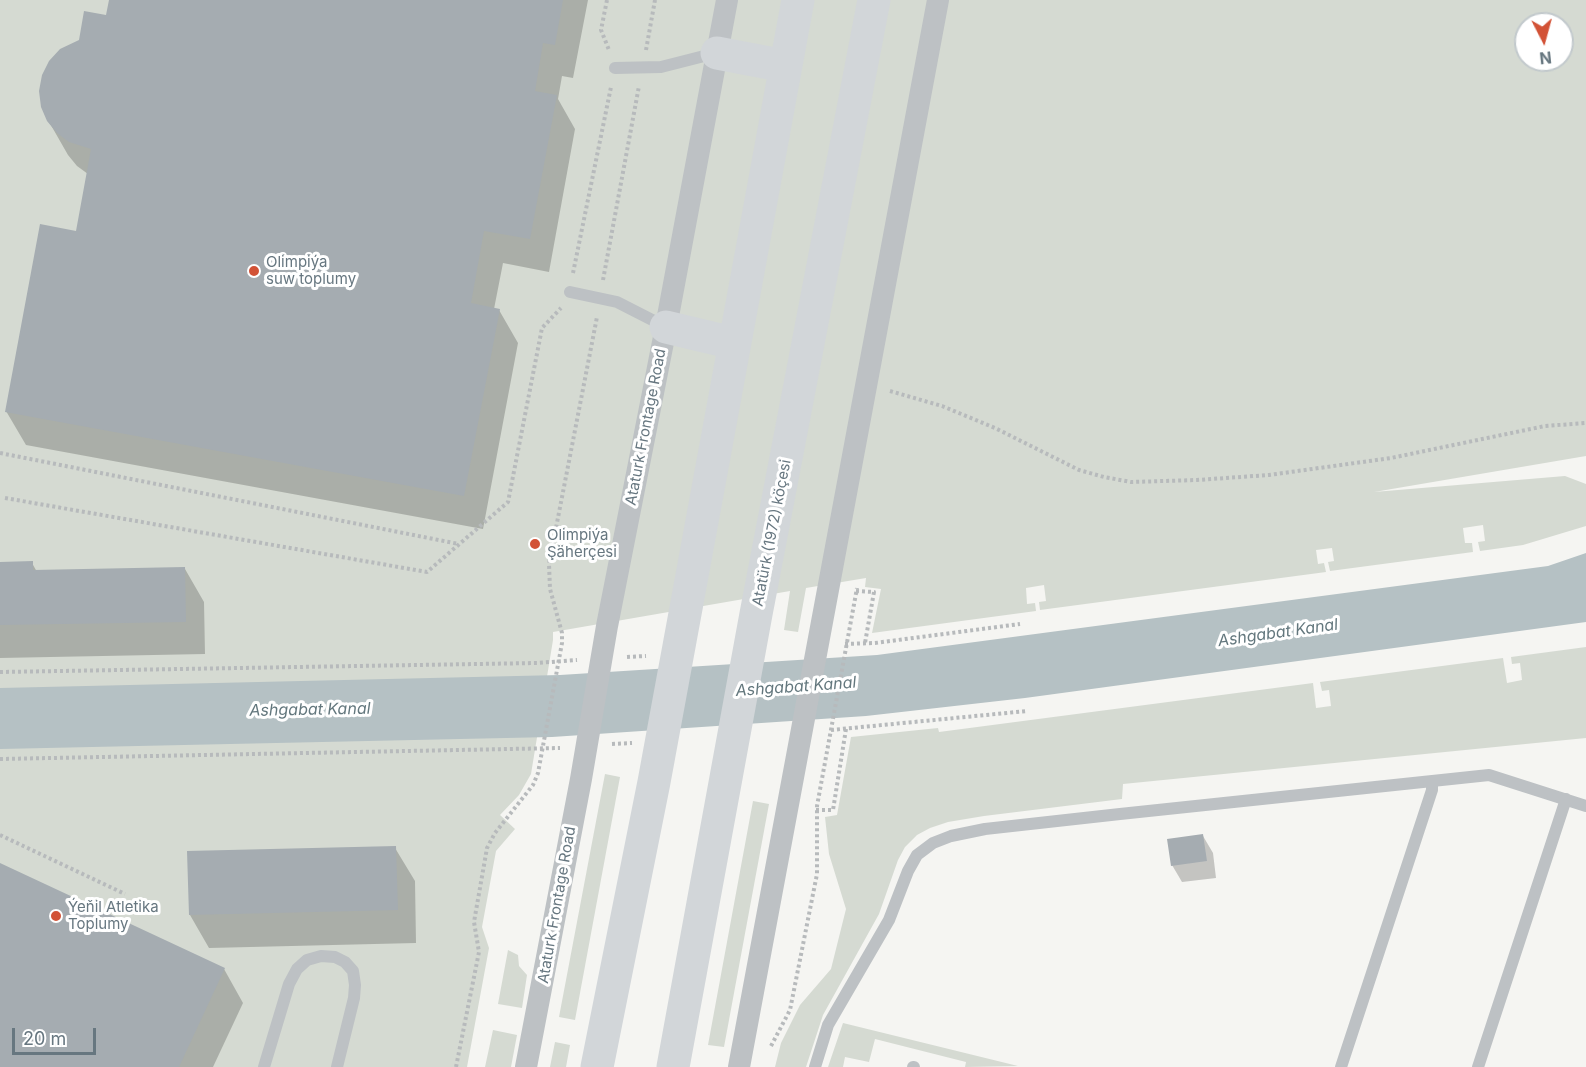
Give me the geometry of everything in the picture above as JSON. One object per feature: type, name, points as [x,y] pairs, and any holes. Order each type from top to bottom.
[{"type":"main road","points":[[597,1067],[654,782],[798,0]]},
{"type":"main road","name":"Atatürk (1972) köçesi","points":[[673,1067],[756,615],[874,0]]},
{"type":"main road","points":[[717,53],[785,66]]},
{"type":"main road","points":[[666,327],[733,344]]},
{"type":"street","name":"Ataturk Frontage Road","points":[[526,1067],[581,778],[607,626],[727,0]]},
{"type":"street","points":[[739,1067],[792,795],[823,611],[938,0]]},
{"type":"lane","points":[[615,68],[661,67],[717,53]]},
{"type":"lane","points":[[570,292],[617,302],[666,327]]},
{"type":"lane","points":[[815,1067],[828,1024],[889,920],[917,855],[933,843],[951,836],[985,830],[1489,775],[1586,806]]},
{"type":"lane","points":[[1341,1067],[1432,790],[1432,781]]},
{"type":"lane","points":[[1478,1067],[1566,800]]},
{"type":"lane","points":[[264,1067],[289,984],[297,969],[307,960],[321,956],[335,957],[345,962],[353,971],[354,999],[337,1067]]},
{"type":"path","points":[[5,498],[427,572],[508,502],[542,328],[567,301],[570,292],[615,68],[601,30],[607,0]]},
{"type":"path","points":[[456,1067],[479,952],[474,922],[487,848],[495,833],[529,792],[538,773],[562,643],[562,633],[550,590],[549,564],[655,0]]},
{"type":"path","points":[[866,386],[942,406],[995,428],[1079,470],[1131,482],[1269,475],[1391,458],[1545,426],[1586,423]]},
{"type":"path","points":[[0,453],[459,544]]},
{"type":"path","points":[[856,591],[874,592],[865,643]]},
{"type":"path","points":[[769,1055],[771,1045],[790,1010],[817,874],[816,808],[855,597]]},
{"type":"path","points":[[842,644],[1020,624]]},
{"type":"path","points":[[619,658],[654,656]]},
{"type":"path","points":[[0,672],[537,663],[584,660]]},
{"type":"path","points":[[822,731],[1027,711]]},
{"type":"path","points":[[816,808],[833,810],[846,729]]},
{"type":"path","points":[[611,744],[634,743]]},
{"type":"path","points":[[0,759],[528,750],[564,747]]},
{"type":"path","points":[[0,835],[125,894]]},
{"type":"shaded area","name":"Olimpiýa Şäherçesi","points":[[0,0],[1586,0],[1586,456],[1374,492],[1565,476],[1586,484],[1586,526],[1523,545],[1480,551],[1478,542],[1485,541],[1483,525],[1463,528],[1465,543],[1472,543],[1473,552],[1330,571],[1328,562],[1334,561],[1332,548],[1316,550],[1318,564],[1324,563],[1326,572],[1040,610],[1039,602],[1046,601],[1044,585],[1026,588],[1027,604],[1035,603],[1036,611],[872,633],[881,589],[865,587],[866,578],[806,588],[798,632],[784,630],[790,591],[553,632],[531,774],[519,795],[500,815],[515,829],[496,851],[482,927],[489,948],[467,1067],[0,1067]]},
{"type":"shaded area","points":[[1586,647],[1586,738],[1123,784],[1122,799],[984,816],[948,822],[930,828],[917,835],[905,847],[898,860],[879,914],[823,1015],[806,1067],[775,1067],[781,1043],[800,1005],[831,969],[846,909],[829,854],[825,817],[837,815],[851,737],[938,728],[939,732],[1313,683],[1316,708],[1331,706],[1329,690],[1322,691],[1320,682],[1503,658],[1507,683],[1522,680],[1520,663],[1512,664],[1511,657]]},
{"type":"shaded area","points":[[605,774],[620,777],[575,1020],[559,1017]]},
{"type":"shaded area","points":[[753,801],[769,804],[724,1047],[708,1045]]},
{"type":"shaded area","points":[[508,950],[518,955],[519,966],[527,975],[522,1008],[498,1004]]},
{"type":"shaded area","points":[[843,1023],[1018,1066],[965,1067],[966,1062],[875,1039],[869,1062],[845,1057],[843,1067],[828,1067]]},
{"type":"shaded area","points":[[493,1030],[517,1035],[511,1067],[485,1067]]},
{"type":"shaded area","points":[[555,1042],[570,1045],[566,1067],[550,1067]]},
{"type":"water","name":"Ashgabat Kanal","points":[[1586,553],[1586,622],[1025,698],[866,716],[552,737],[0,749],[0,688],[560,675],[877,655],[1548,566]]},
{"type":"building","name":"Olimpiýa suw toplumy","points":[[109,0],[563,0],[555,45],[543,43],[535,91],[557,95],[530,239],[484,231],[471,303],[500,309],[464,496],[5,412],[40,224],[76,231],[91,149],[69,142],[47,121],[41,107],[39,91],[42,75],[49,61],[60,49],[79,40],[84,11],[106,15]]},
{"type":"building","points":[[33,561],[33,570],[185,567],[186,622],[0,625],[0,562]]},
{"type":"building","points":[[1203,834],[1207,861],[1171,866],[1167,839]]},
{"type":"building","points":[[396,846],[398,910],[189,915],[187,851]]},
{"type":"building","name":"Ýeňil Atletika Toplumy","points":[[0,863],[225,968],[179,1067],[0,1067]]},
{"type":"place","name":"Olimpiýa suw toplumy","points":[[254,271]]},
{"type":"place","name":"Olimpiýa Şäherçesi","points":[[535,544]]},
{"type":"place","name":"Ýeňil Atletika Toplumy","points":[[56,916]]}]
